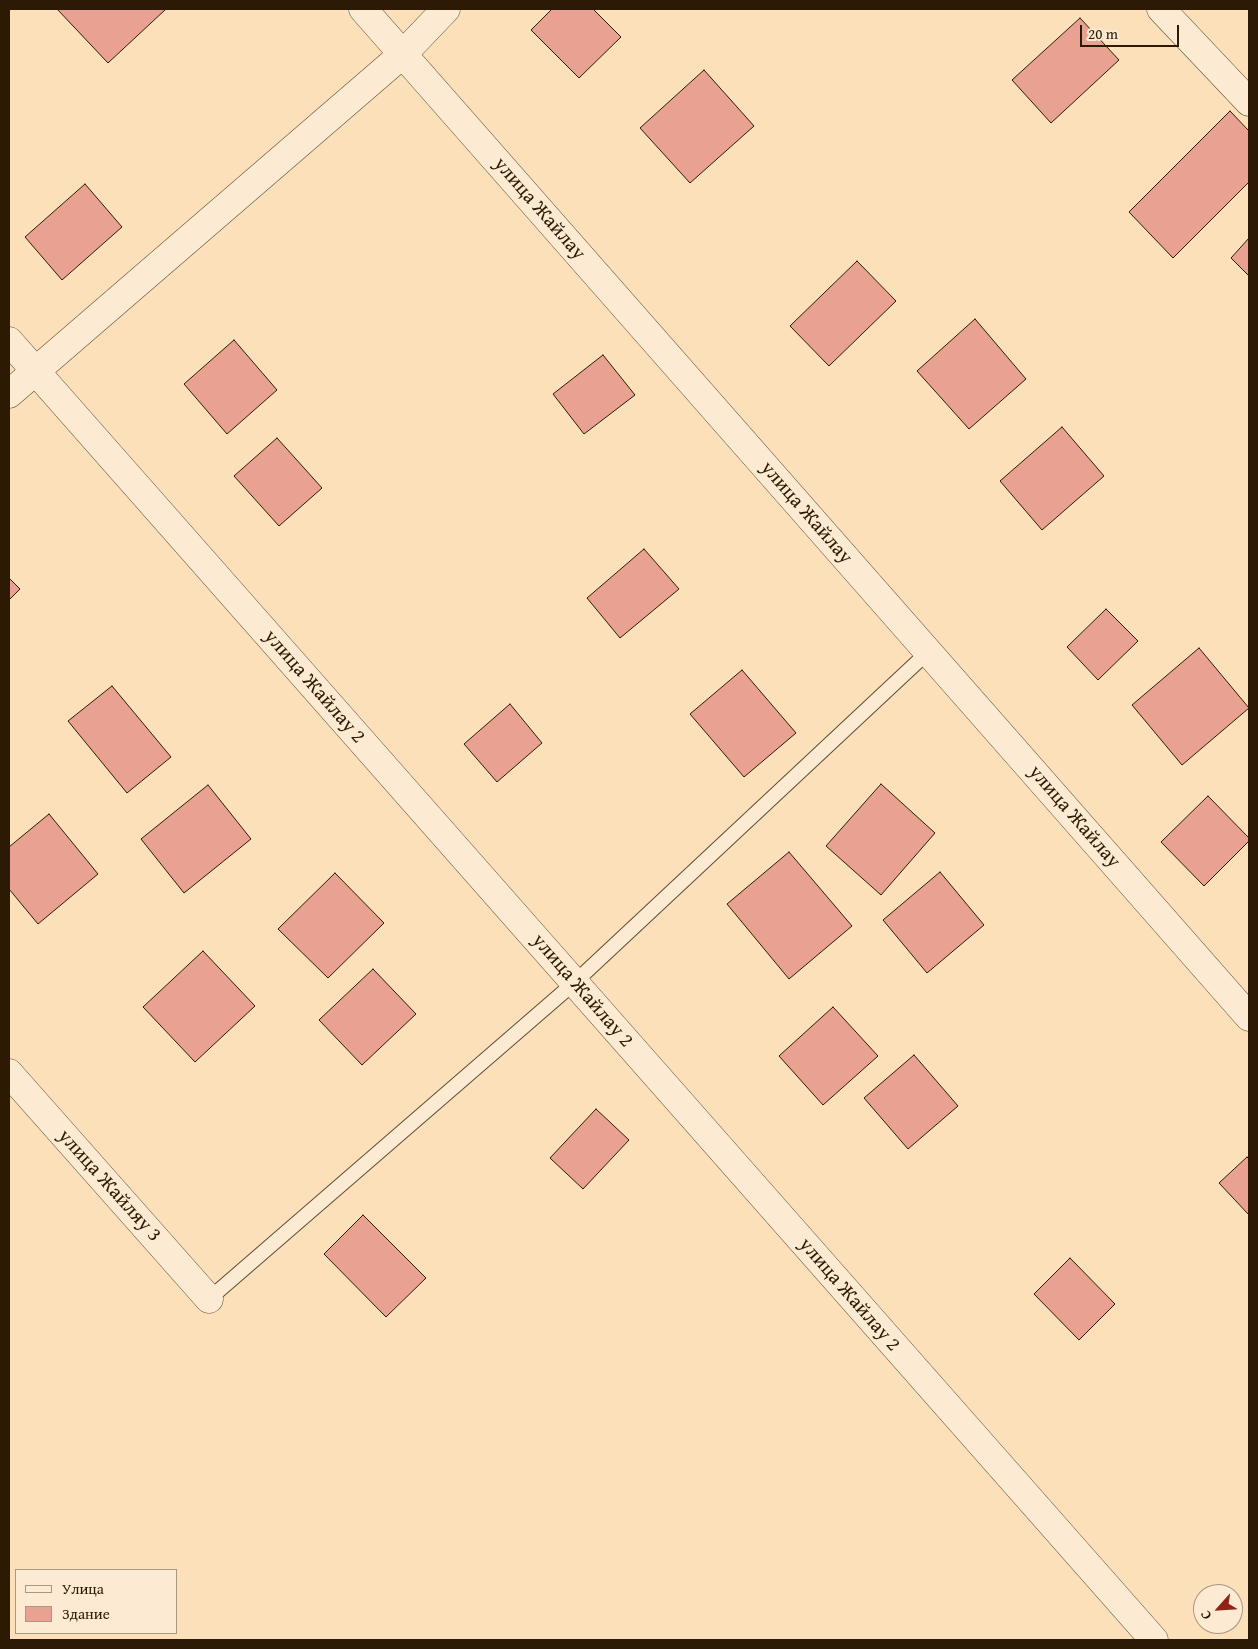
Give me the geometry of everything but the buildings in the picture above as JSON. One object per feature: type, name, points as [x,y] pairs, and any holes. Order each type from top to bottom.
[{"type":"street","name":"улица Жайлау","points":[[363,9],[1249,1017]]},
{"type":"street","points":[[9,394],[403,54],[446,9]]},
{"type":"street","points":[[1160,9],[1249,102]]},
{"type":"street","name":"улица Жайлау 2","points":[[9,341],[1154,1640]]},
{"type":"street","name":"улица Жайляу 3","points":[[9,1073],[209,1299]]},
{"type":"lane","points":[[209,1299],[574,982],[928,652]]}]
